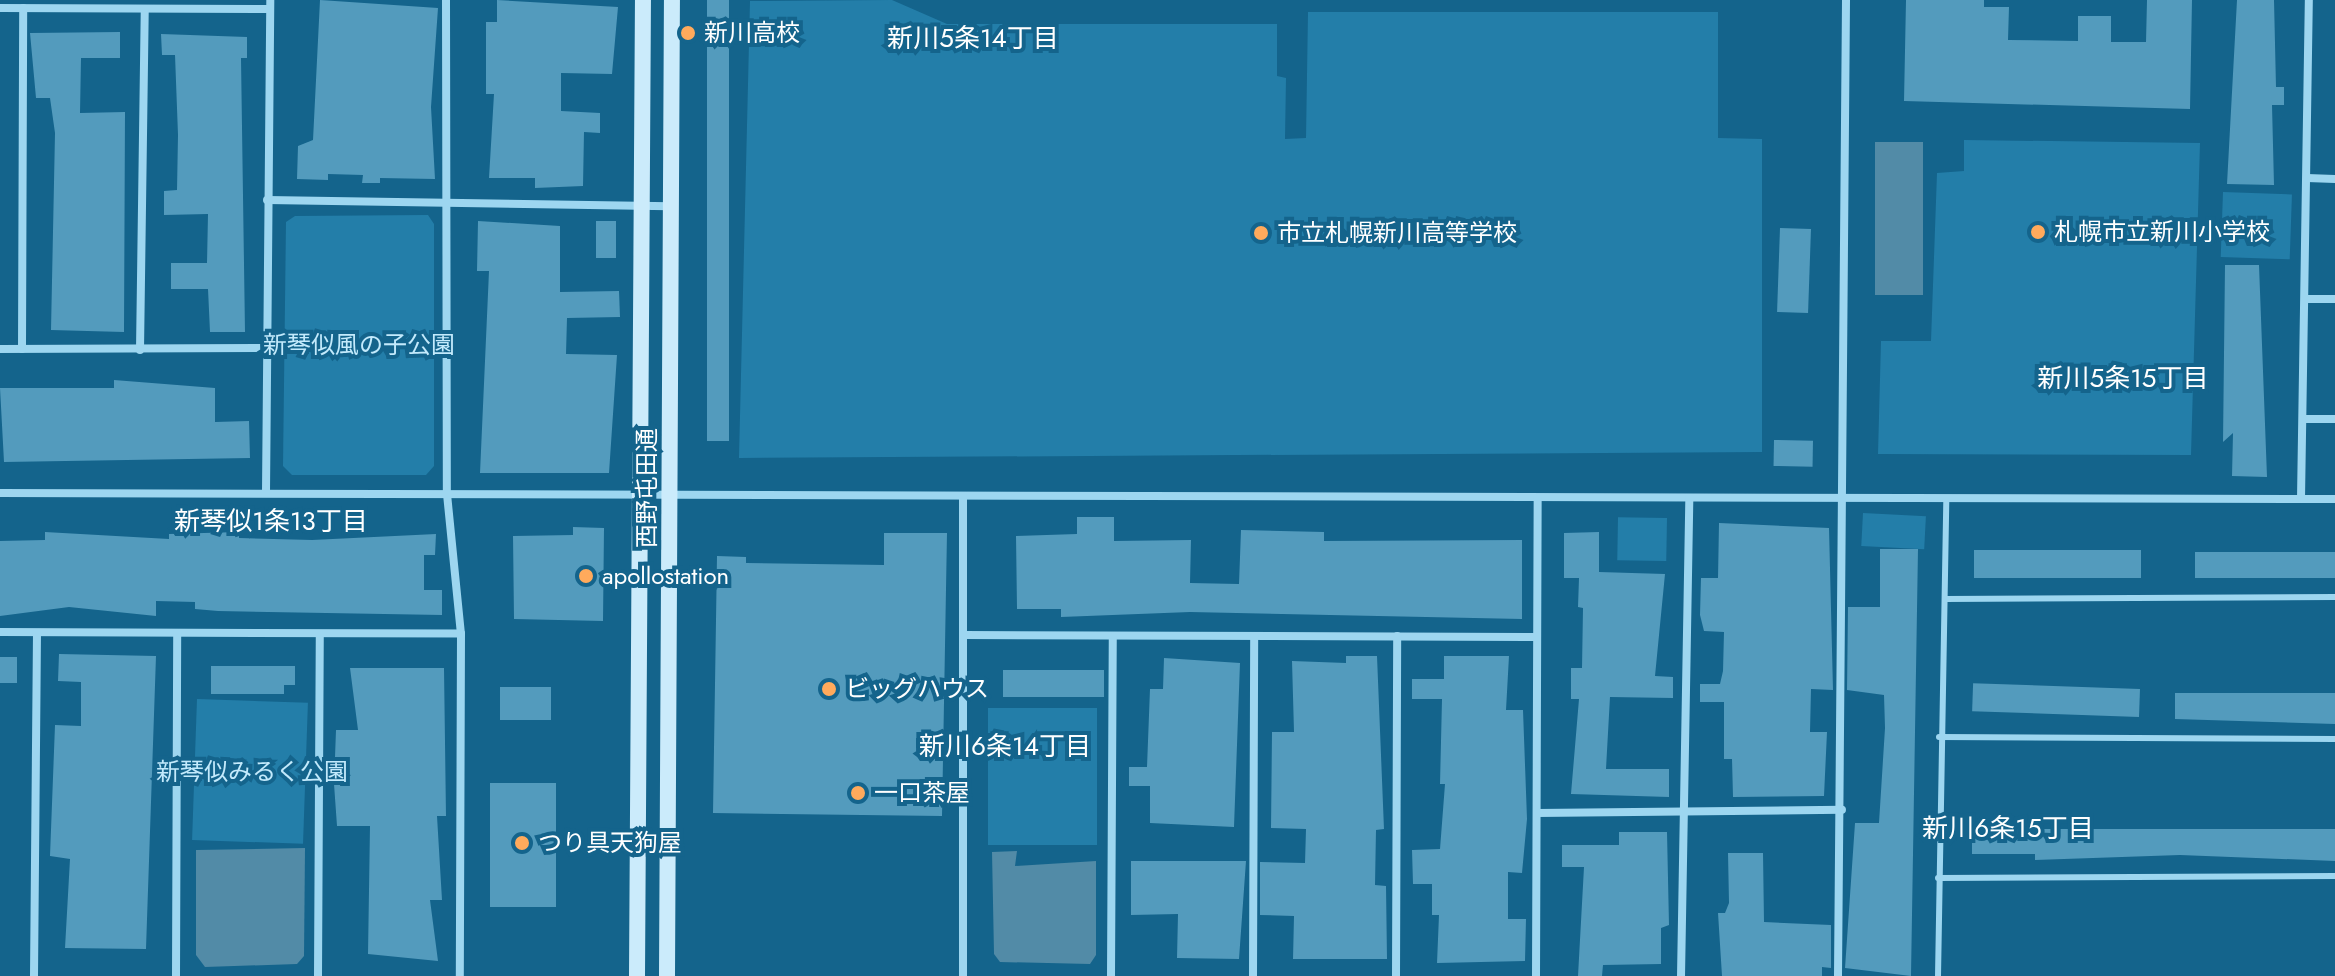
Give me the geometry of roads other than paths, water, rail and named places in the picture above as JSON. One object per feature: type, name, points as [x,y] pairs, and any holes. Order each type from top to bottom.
[{"type":"street","points":[[446,0],[443,204],[447,494],[461,634],[460,976]]},
{"type":"street","name":"西野屯田通","points":[[637,976],[643,0]]},
{"type":"street","name":"西野屯田通","points":[[667,976],[672,0]]},
{"type":"street","points":[[1838,976],[1842,810],[1841,499],[1846,0]]},
{"type":"street","points":[[2301,499],[2309,0]]},
{"type":"street","points":[[0,8],[145,9],[270,4],[266,493]]},
{"type":"street","points":[[22,349],[23,8]]},
{"type":"street","points":[[140,350],[145,9]]},
{"type":"street","points":[[2307,178],[2335,179]]},
{"type":"street","points":[[267,200],[672,206]]},
{"type":"street","points":[[2305,299],[2335,299]]},
{"type":"street","points":[[0,349],[266,348]]},
{"type":"street","points":[[2303,419],[2335,419]]},
{"type":"street","points":[[0,493],[2335,499]]},
{"type":"street","points":[[963,496],[963,976]]},
{"type":"street","points":[[1536,976],[1538,498]]},
{"type":"street","points":[[1681,976],[1681,813],[1689,498]]},
{"type":"street","points":[[0,632],[461,634]]},
{"type":"street","points":[[34,976],[37,633]]},
{"type":"street","points":[[176,976],[177,633]]},
{"type":"street","points":[[318,976],[320,635]]},
{"type":"street","points":[[964,635],[1537,637]]},
{"type":"street","points":[[1253,976],[1254,636]]},
{"type":"street","points":[[1396,976],[1397,636]]},
{"type":"street","points":[[1111,976],[1113,637]]},
{"type":"street","points":[[1537,813],[1842,810]]},
{"type":"lane","points":[[1938,976],[1939,737],[1946,499]]},
{"type":"lane","points":[[1945,599],[2335,597]]},
{"type":"lane","points":[[1939,737],[2335,739]]},
{"type":"lane","points":[[1938,878],[2335,876]]},
{"type":"place","name":"新川高校","points":[[688,33]]},
{"type":"place","name":"札幌市立新川小学校","points":[[2038,232]]},
{"type":"place","name":"市立札幌新川高等学校","points":[[1261,233]]},
{"type":"place","name":"apollostation","points":[[586,576]]},
{"type":"place","name":"ビッグハウス","points":[[829,689]]},
{"type":"place","name":"一口茶屋","points":[[858,793]]},
{"type":"place","name":"つり具天狗屋","points":[[522,843]]},
{"type":"district","name":"新川5条14丁目","points":[[973,39]]},
{"type":"district","name":"新川5条15丁目","points":[[2123,379]]},
{"type":"district","name":"新琴似1条13丁目","points":[[271,522]]},
{"type":"district","name":"新川6条14丁目","points":[[1005,747]]},
{"type":"district","name":"新川6条15丁目","points":[[2008,829]]},
{"type":"park label","name":"新琴似風の子公園","points":[[359,345]]},
{"type":"park label","name":"新琴似みるく公園","points":[[252,772]]}]
